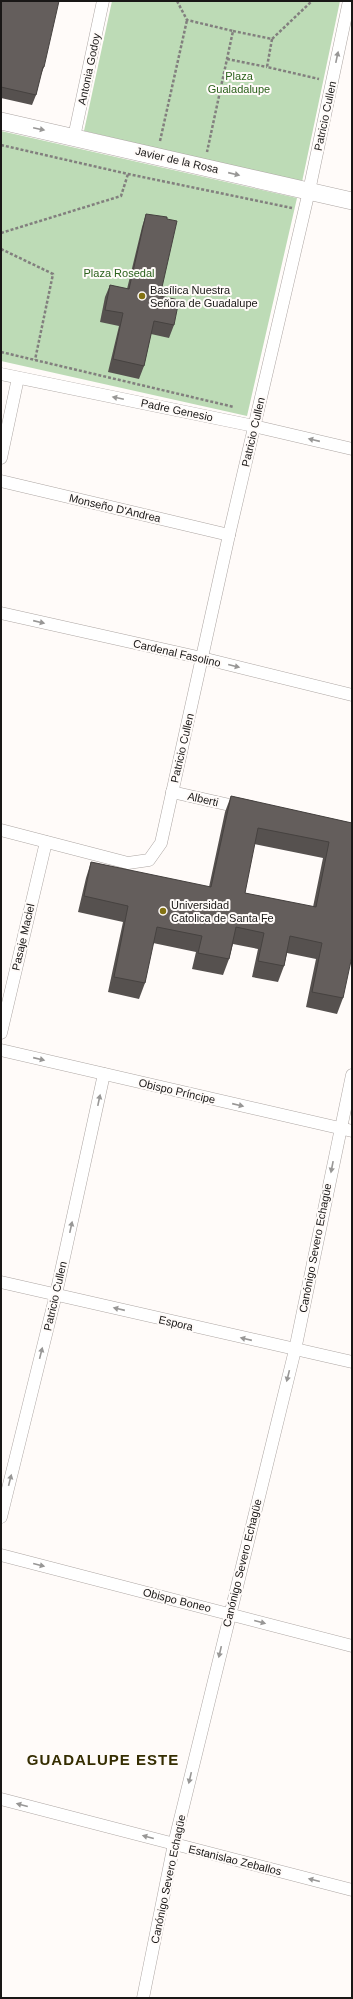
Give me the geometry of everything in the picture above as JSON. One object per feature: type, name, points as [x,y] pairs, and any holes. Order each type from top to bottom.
[{"type":"street","name":"Antonia Godoy","points":[[74,137],[103,1]]},
{"type":"street","name":"Patricio Cullen","points":[[46,842],[128,863],[149,860],[161,843],[229,535],[309,191],[349,1]]},
{"type":"street","name":"Javier de la Rosa","points":[[1,121],[352,201]]},
{"type":"street","name":"Padre Genesio","points":[[1,374],[254,426],[352,449]]},
{"type":"street","points":[[1,458],[18,378]]},
{"type":"street","name":"Monseño D'Andrea","points":[[1,481],[229,535]]},
{"type":"street","name":"Cardenal Fasolino","points":[[1,613],[202,658],[352,695]]},
{"type":"street","name":"Alberti","points":[[172,792],[254,811]]},
{"type":"street","points":[[1,830],[46,842]]},
{"type":"street","name":"Pasaje Maciel","points":[[1,1033],[46,842]]},
{"type":"street","name":"Obispo Príncipe","points":[[1,1050],[352,1131]]},
{"type":"street","name":"Patricio Cullen","points":[[1,1517],[56,1294],[104,1074]]},
{"type":"street","name":"Canónigo Severo Echagüe","points":[[143,1998],[174,1844],[229,1614],[295,1350],[352,1075]]},
{"type":"street","name":"Espora","points":[[1,1282],[352,1362]]},
{"type":"street","name":"Obispo Boneo","points":[[1,1555],[352,1646]]},
{"type":"street","name":"Estanislao Zeballos","points":[[1,1799],[352,1890]]},
{"type":"path","points":[[157,156],[187,20],[177,1]]},
{"type":"path","points":[[267,67],[272,39],[312,1]]},
{"type":"path","points":[[187,20],[272,39]]},
{"type":"path","points":[[204,167],[234,31]]},
{"type":"path","points":[[227,59],[332,82]]},
{"type":"path","points":[[1,145],[128,174],[295,208]]},
{"type":"path","points":[[1,234],[121,196],[128,174]]},
{"type":"path","points":[[1,249],[53,274],[35,360]]},
{"type":"path","points":[[1,352],[238,407]]},
{"type":"green space","name":"Plaza Gualadalupe","points":[[112,1],[340,1],[302,182],[84,131]]},
{"type":"green space","name":"Plaza Rosedal","points":[[1,131],[297,198],[247,416],[1,361]]},
{"type":"building","points":[[1,1],[59,1],[36,95],[1,87]]},
{"type":"building","points":[[146,214],[167,217],[167,219],[177,221],[160,296],[179,300],[174,325],[154,321],[144,366],[113,359],[123,313],[105,310],[110,285],[129,289]]},
{"type":"building","name":"Universidad Catolica de Santa Fe","points":[[231,796],[352,823],[352,956],[343,998],[312,992],[322,943],[290,936],[284,966],[258,961],[264,933],[236,927],[229,959],[198,953],[202,936],[157,927],[145,983],[114,977],[128,906],[84,896],[91,862],[211,887]],"holes":[[[258,828],[329,842],[316,907],[245,893]]]},
{"type":"place","name":"Basílica Nuestra Señora de Guadalupe","points":[[142,296]]},
{"type":"place","name":"Universidad Catolica de Santa Fe","points":[[163,911]]},
{"type":"district","name":"GUADALUPE ESTE","points":[[103,1759]]}]
